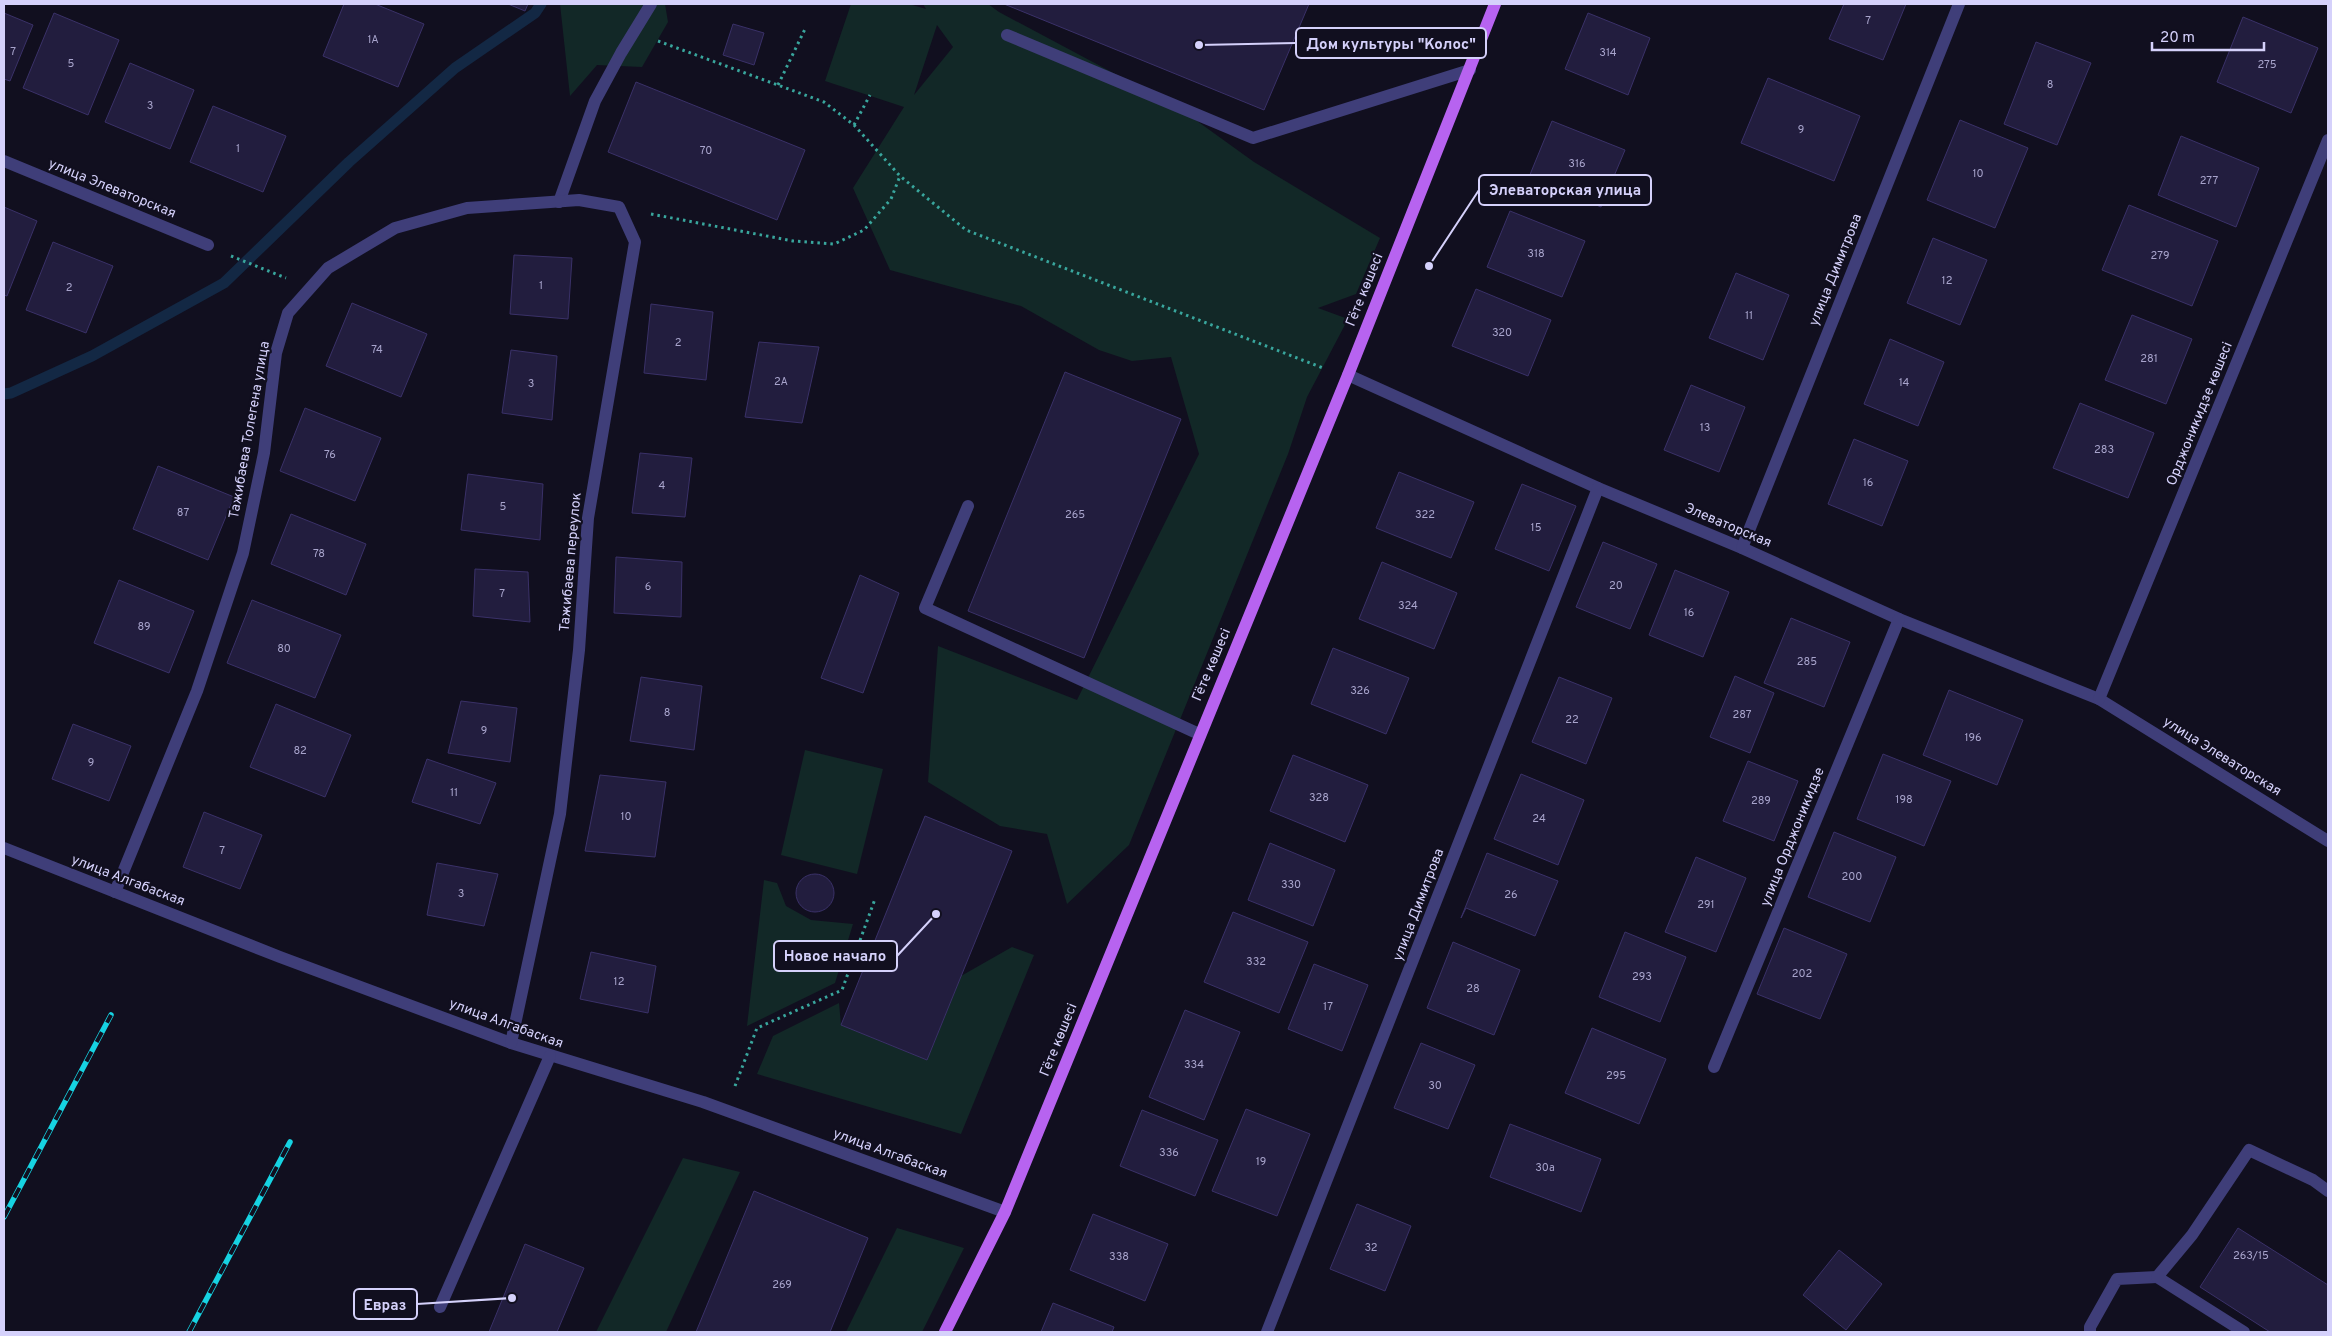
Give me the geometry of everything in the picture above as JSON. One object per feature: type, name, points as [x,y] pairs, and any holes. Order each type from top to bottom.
[{"type":"main road","name":"Гёте көшесі","points":[[945,1332],[1005,1212],[1199,734],[1348,376],[1495,4]]},
{"type":"street","points":[[619,207],[579,200],[559,202],[595,101],[651,4]]},
{"type":"street","name":"улица Димитрова","points":[[1742,548],[1958,4]]},
{"type":"street","points":[[1007,36],[1253,138],[1470,70]]},
{"type":"street","name":"Орджоникидзе көшесі","points":[[2099,699],[2328,140]]},
{"type":"street","name":"улица Элеваторская","points":[[4,161],[208,245]]},
{"type":"street","name":"Тажибаева Толегена улица","points":[[115,892],[197,691],[244,553],[264,452],[276,353],[288,313],[328,268],[395,228],[467,208],[559,202]]},
{"type":"street","name":"Тажибаева переулок","points":[[511,1043],[560,814],[579,650],[588,518],[635,242],[619,207]]},
{"type":"street","name":"Элеваторская","points":[[1348,376],[1598,488],[1742,548],[1899,619],[2099,699]]},
{"type":"street","name":"улица Димитрова","points":[[1267,1332],[1598,488]]},
{"type":"street","points":[[968,506],[925,608],[1199,734]]},
{"type":"street","name":"улица Орджоникидзе","points":[[1714,1066],[1899,619]]},
{"type":"street","name":"улица Элеваторская","points":[[2099,699],[2328,841]]},
{"type":"street","name":"улица Алгабаская","points":[[4,848],[280,957],[511,1043],[726,1110],[1005,1212]]},
{"type":"street","points":[[440,1307],[550,1056]]},
{"type":"street","points":[[2157,1276],[2192,1235],[2249,1150],[2312,1180],[2328,1191]]},
{"type":"street","points":[[2090,1332],[2090,1327],[2117,1279],[2157,1276],[2244,1332]]},
{"type":"path","points":[[778,85],[805,29]]},
{"type":"path","points":[[634,32],[824,102],[854,125],[900,176],[966,230],[1305,363],[1348,376]]},
{"type":"path","points":[[854,125],[870,95]]},
{"type":"path","points":[[619,207],[794,241],[834,244],[864,230],[892,200],[900,176]]},
{"type":"path","points":[[228,254],[276,274]]},
{"type":"path","points":[[726,1110],[757,1028],[842,990],[875,899]]},
{"type":"green space","points":[[560,4],[665,4],[668,22],[642,67],[597,65],[570,96]]},
{"type":"green space","points":[[851,4],[909,4],[926,9],[923,4],[988,4],[999,12],[1179,108],[1254,162],[1380,238],[1356,294],[1318,308],[1348,319],[1307,397],[1288,454],[1129,845],[1067,904],[1047,834],[1000,826],[928,782],[938,646],[1077,700],[1199,454],[1171,357],[1132,361],[1099,350],[1021,306],[890,270],[853,188],[904,107],[825,81]],"holes":[[[937,25],[953,47],[914,95]]]},
{"type":"green space","points":[[805,750],[883,769],[857,874],[781,855]]},
{"type":"green space","points":[[764,880],[777,883],[786,906],[811,920],[853,924],[835,983],[747,1026]]},
{"type":"green space","points":[[1012,947],[1034,955],[961,1134],[757,1074],[773,1036],[839,1003],[841,1025],[927,1060],[961,976]]},
{"type":"green space","points":[[683,1158],[740,1172],[666,1332],[596,1332]]},
{"type":"green space","points":[[897,1228],[964,1248],[922,1332],[846,1332]]},
{"type":"building","points":[[344,4],[375,4],[424,24],[398,87],[323,56]]},
{"type":"building","points":[[508,4],[528,4],[525,11]]},
{"type":"building","points":[[1004,4],[1309,4],[1264,110]]},
{"type":"building","points":[[1844,4],[1906,4],[1883,60],[1829,39]]},
{"type":"building","points":[[4,13],[33,25],[10,81],[4,79]]},
{"type":"building","points":[[54,13],[119,40],[88,115],[23,88]]},
{"type":"building","points":[[1588,13],[1650,38],[1628,95],[1565,69]]},
{"type":"building","points":[[2243,17],[2318,48],[2291,113],[2217,82]]},
{"type":"building","points":[[733,24],[764,33],[754,65],[723,55]]},
{"type":"building","points":[[2036,42],[2091,63],[2057,145],[2004,124]]},
{"type":"building","points":[[130,63],[194,90],[170,149],[105,122]]},
{"type":"building","points":[[1768,78],[1860,116],[1834,181],[1741,143]]},
{"type":"building","points":[[636,82],[805,150],[777,220],[608,152]]},
{"type":"building","points":[[213,106],[286,136],[263,192],[190,162]]},
{"type":"building","points":[[1960,120],[2028,148],[1995,228],[1927,200]]},
{"type":"building","points":[[1552,121],[1625,150],[1601,207],[1529,177]]},
{"type":"building","points":[[2181,136],[2259,168],[2236,227],[2158,195]]},
{"type":"building","points":[[2129,205],[2218,241],[2192,306],[2102,270]]},
{"type":"building","points":[[4,207],[37,221],[7,296],[4,295]]},
{"type":"building","points":[[1510,211],[1585,241],[1562,297],[1487,267]]},
{"type":"building","points":[[1933,238],[1987,260],[1960,325],[1907,303]]},
{"type":"building","points":[[53,242],[113,266],[86,333],[26,310]]},
{"type":"building","points":[[514,255],[572,258],[568,319],[510,314]]},
{"type":"building","points":[[1736,273],[1789,295],[1763,360],[1709,338]]},
{"type":"building","points":[[1476,289],[1551,320],[1528,376],[1452,346]]},
{"type":"building","points":[[352,303],[427,334],[401,397],[326,366]]},
{"type":"building","points":[[651,304],[713,312],[706,380],[644,373]]},
{"type":"building","points":[[2132,315],[2192,339],[2166,404],[2105,380]]},
{"type":"building","points":[[1890,339],[1944,362],[1918,426],[1864,404]]},
{"type":"building","points":[[759,342],[819,347],[802,423],[745,417]]},
{"type":"building","points":[[511,350],[557,356],[552,420],[502,413]]},
{"type":"building","points":[[1065,372],[1181,419],[1084,658],[968,611]]},
{"type":"building","points":[[1691,385],[1745,407],[1719,472],[1664,450]]},
{"type":"building","points":[[2080,403],[2154,433],[2128,498],[2053,468]]},
{"type":"building","points":[[305,408],[381,438],[355,501],[280,471]]},
{"type":"building","points":[[1854,439],[1908,461],[1882,526],[1828,504]]},
{"type":"building","points":[[640,453],[692,458],[685,517],[632,513]]},
{"type":"building","points":[[158,466],[234,497],[208,560],[133,529]]},
{"type":"building","points":[[1399,472],[1474,502],[1451,558],[1376,528]]},
{"type":"building","points":[[468,474],[543,484],[540,540],[461,530]]},
{"type":"building","points":[[1522,484],[1576,506],[1549,571],[1495,549]]},
{"type":"building","points":[[291,514],[366,544],[346,595],[271,564]]},
{"type":"building","points":[[1603,542],[1657,564],[1630,629],[1576,607]]},
{"type":"building","points":[[616,557],[682,562],[681,617],[614,613]]},
{"type":"building","points":[[1382,562],[1457,593],[1434,649],[1359,619]]},
{"type":"building","points":[[475,569],[528,572],[530,622],[473,616]]},
{"type":"building","points":[[1675,570],[1729,592],[1703,657],[1649,635]]},
{"type":"building","points":[[860,575],[899,593],[863,693],[821,678]]},
{"type":"building","points":[[119,580],[194,611],[169,673],[94,643]]},
{"type":"building","points":[[252,600],[341,635],[315,698],[227,663]]},
{"type":"building","points":[[1791,618],[1850,642],[1824,707],[1764,683]]},
{"type":"building","points":[[1333,648],[1409,678],[1386,734],[1311,704]]},
{"type":"building","points":[[1735,676],[1774,693],[1750,753],[1710,737]]},
{"type":"building","points":[[641,677],[702,686],[694,750],[630,741]]},
{"type":"building","points":[[1559,677],[1612,698],[1586,764],[1532,742]]},
{"type":"building","points":[[1949,690],[2023,720],[1997,785],[1923,755]]},
{"type":"building","points":[[461,701],[517,708],[510,762],[448,753]]},
{"type":"building","points":[[276,704],[351,735],[325,797],[250,767]]},
{"type":"building","points":[[73,724],[131,746],[109,801],[52,779]]},
{"type":"building","points":[[1883,754],[1951,781],[1924,846],[1857,819]]},
{"type":"building","points":[[1293,755],[1368,785],[1345,842],[1270,811]]},
{"type":"building","points":[[427,759],[496,783],[480,824],[412,802]]},
{"type":"building","points":[[1748,761],[1798,781],[1774,841],[1723,821]]},
{"type":"building","points":[[1521,774],[1584,800],[1558,865],[1494,839]]},
{"type":"building","points":[[600,775],[666,782],[655,857],[585,851]]},
{"type":"building","points":[[204,812],[262,835],[240,889],[183,867]]},
{"type":"building","points":[[925,816],[1012,851],[927,1060],[841,1025]]},
{"type":"building","points":[[1834,832],[1896,857],[1870,922],[1808,897]]},
{"type":"building","points":[[1270,843],[1335,870],[1313,926],[1248,900]]},
{"type":"building","points":[[1487,853],[1558,881],[1535,936],[1466,908],[1461,918]]},
{"type":"building","points":[[1696,857],[1746,878],[1716,952],[1665,932]]},
{"type":"building","points":[[437,863],[498,874],[484,926],[427,915]]},
{"type":"building","points":[[815,874],[829,879],[834,893],[829,907],[815,912],[801,907],[796,893],[801,879]]},
{"type":"building","points":[[1233,912],[1308,942],[1279,1013],[1204,982]]},
{"type":"building","points":[[1784,928],[1847,954],[1820,1019],[1757,994]]},
{"type":"building","points":[[1625,932],[1686,957],[1660,1022],[1599,997]]},
{"type":"building","points":[[1453,942],[1520,970],[1494,1035],[1427,1008]]},
{"type":"building","points":[[591,952],[656,966],[648,1013],[580,999]]},
{"type":"building","points":[[1314,964],[1368,985],[1342,1051],[1288,1029]]},
{"type":"building","points":[[1185,1010],[1240,1032],[1204,1120],[1149,1097]]},
{"type":"building","points":[[1592,1028],[1666,1059],[1639,1124],[1565,1093]]},
{"type":"building","points":[[1421,1043],[1475,1065],[1448,1129],[1394,1108]]},
{"type":"building","points":[[1246,1109],[1310,1134],[1277,1216],[1212,1191]]},
{"type":"building","points":[[1142,1110],[1218,1140],[1195,1196],[1120,1166]]},
{"type":"building","points":[[1510,1124],[1601,1159],[1581,1212],[1490,1177]]},
{"type":"building","points":[[754,1191],[868,1238],[830,1332],[696,1332]]},
{"type":"building","points":[[1357,1204],[1411,1226],[1385,1291],[1330,1269]]},
{"type":"building","points":[[1093,1214],[1168,1244],[1145,1301],[1070,1270]]},
{"type":"building","points":[[2238,1228],[2328,1285],[2328,1332],[2270,1332],[2200,1287]]},
{"type":"building","points":[[525,1244],[584,1268],[557,1332],[489,1332]]},
{"type":"building","points":[[1839,1250],[1882,1284],[1846,1330],[1803,1295]]},
{"type":"building","points":[[1053,1303],[1114,1327],[1112,1332],[1041,1332]]},
{"type":"waterway","points":[[4,394],[11,393],[92,356],[224,283],[349,162],[455,68],[535,13],[541,4]]},
{"type":"railway","points":[[4,1217],[111,1015]]},
{"type":"railway","points":[[189,1332],[290,1142]]},
{"type":"place","name":"Дом культуры \"Колос\"","points":[[1199,45]]},
{"type":"place","name":"Элеваторская улица","points":[[1429,266]]},
{"type":"place","name":"Новое начало","points":[[936,914]]},
{"type":"place","name":"Евраз","points":[[512,1298]]}]
